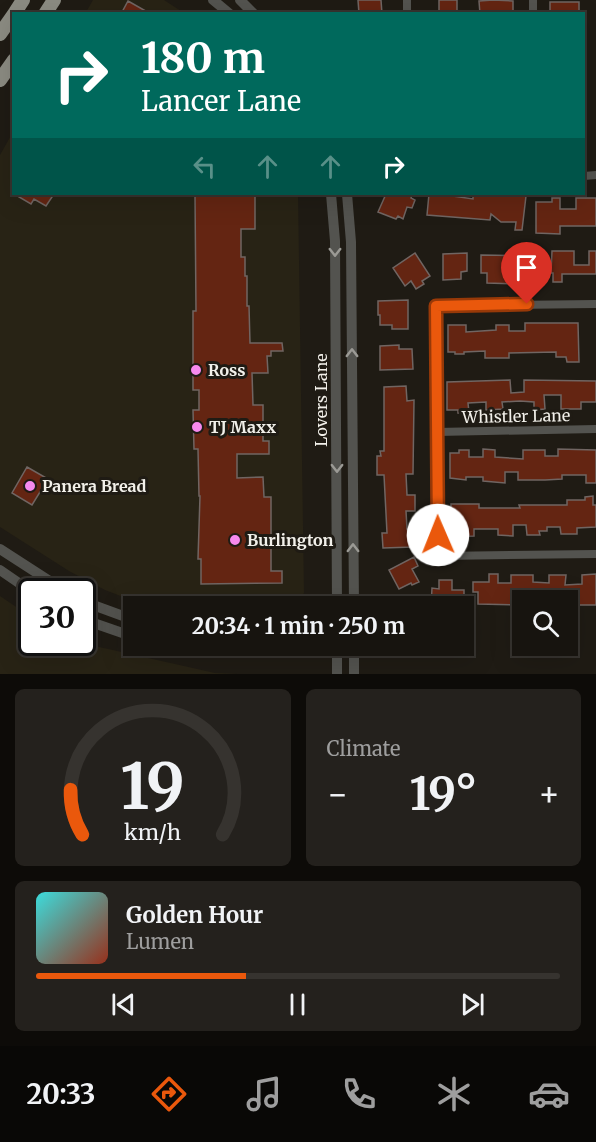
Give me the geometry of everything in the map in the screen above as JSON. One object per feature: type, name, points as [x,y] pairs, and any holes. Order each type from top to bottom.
[{"type":"main road","points":[[0,34],[12,17]]},
{"type":"main road","points":[[0,80],[12,63]]},
{"type":"street","points":[[213,0],[228,12]]},
{"type":"street","points":[[240,0],[252,12]]},
{"type":"street","name":"Lovers Lane","points":[[331,195],[335,241],[337,596]]},
{"type":"street","name":"Lovers Lane","points":[[347,195],[351,242],[354,596]]},
{"type":"street","points":[[596,304],[436,306],[439,556],[596,554]]},
{"type":"street","name":"Whistler Lane","points":[[437,432],[596,429]]},
{"type":"street","points":[[0,549],[44,578]]},
{"type":"street","points":[[0,570],[18,582]]},
{"type":"street","points":[[96,606],[123,616]]},
{"type":"street","points":[[96,624],[123,632]]},
{"type":"street","points":[[337,656],[337,674]]},
{"type":"street","points":[[354,656],[354,674]]},
{"type":"shaded area","points":[[93,0],[164,0],[182,12],[86,12]]},
{"type":"shaded area","points":[[12,134],[12,195],[298,195],[304,593],[302,596],[123,597],[96,585],[96,578],[82,578],[69,571],[0,527],[0,155]]},
{"type":"shaded area","points":[[0,596],[18,608],[18,656],[96,656],[96,646],[123,652],[123,656],[139,656],[215,673],[237,674],[0,674]]},
{"type":"building","points":[[358,0],[381,0],[382,12],[359,12]]},
{"type":"building","points":[[439,0],[457,0],[457,12],[439,12]]},
{"type":"building","points":[[128,1],[147,12],[122,12]]},
{"type":"building","points":[[479,1],[513,1],[513,11],[480,12]]},
{"type":"building","points":[[550,2],[579,2],[579,12],[550,12]]},
{"type":"building","points":[[16,195],[53,195],[46,206],[34,199],[31,204]]},
{"type":"building","points":[[195,195],[255,195],[255,229],[241,229],[241,257],[245,257],[245,276],[247,276],[250,343],[282,343],[283,351],[271,351],[271,356],[267,356],[268,373],[252,373],[253,405],[263,405],[263,441],[269,441],[269,454],[237,454],[237,478],[263,477],[264,497],[271,497],[271,571],[282,571],[282,583],[201,584],[201,559],[198,559],[200,496],[198,449],[194,449],[193,410],[199,410],[199,390],[193,390],[193,311],[196,311]]},
{"type":"building","points":[[386,195],[412,195],[411,198],[415,200],[412,208],[407,207],[403,219],[398,216],[396,219],[378,212]]},
{"type":"building","points":[[429,195],[473,199],[473,195],[526,196],[522,230],[515,230],[516,222],[501,222],[491,214],[490,220],[427,215]]},
{"type":"building","points":[[552,198],[560,198],[560,209],[576,209],[576,198],[596,198],[596,226],[560,226],[560,234],[536,233],[536,202],[552,202]]},
{"type":"building","points":[[552,251],[574,251],[574,265],[589,265],[589,251],[596,251],[596,274],[562,274],[562,282],[553,282]]},
{"type":"building","points":[[415,253],[430,276],[416,289],[411,281],[405,286],[393,268]]},
{"type":"building","points":[[467,253],[467,271],[461,272],[461,279],[443,280],[443,254]]},
{"type":"building","points":[[481,255],[531,256],[532,267],[536,267],[536,276],[520,276],[521,284],[487,283],[487,273],[481,273]]},
{"type":"building","points":[[408,300],[408,329],[392,329],[392,325],[380,325],[378,301]]},
{"type":"building","points":[[525,323],[578,323],[579,362],[567,362],[566,357],[556,357],[556,352],[509,353],[509,358],[485,358],[485,351],[464,352],[464,354],[448,352],[448,325],[466,325],[466,332],[496,330],[496,325],[509,325],[509,331],[525,331]]},
{"type":"building","points":[[399,345],[399,349],[412,349],[413,369],[380,370],[380,346]]},
{"type":"building","points":[[510,380],[511,393],[524,392],[524,380],[596,381],[596,402],[581,402],[581,409],[561,409],[561,395],[544,395],[545,409],[534,410],[534,402],[520,401],[502,402],[503,409],[486,410],[486,402],[468,403],[469,413],[447,410],[447,382]]},
{"type":"building","points":[[406,386],[407,401],[414,400],[413,474],[406,474],[407,495],[415,495],[415,511],[406,511],[407,529],[412,529],[413,547],[383,548],[382,533],[387,533],[384,475],[377,475],[377,456],[381,456],[380,451],[384,451],[384,387]]},
{"type":"building","points":[[483,449],[495,450],[495,457],[523,459],[523,450],[545,450],[545,456],[558,456],[558,449],[596,450],[596,483],[586,483],[586,475],[562,475],[562,479],[518,480],[518,472],[505,472],[505,483],[483,481],[483,477],[466,477],[466,480],[450,478],[450,453],[469,450],[469,457],[483,457]]},
{"type":"building","name":"Panera Bread","points":[[27,467],[48,479],[32,505],[12,493]]},
{"type":"building","points":[[593,496],[593,505],[596,505],[596,527],[577,528],[577,534],[561,534],[560,527],[547,527],[547,531],[539,531],[540,535],[527,535],[526,525],[513,525],[513,536],[498,535],[498,529],[474,529],[474,536],[451,537],[451,504],[479,504],[479,508],[520,508],[519,505],[567,505],[567,500],[585,500],[585,497]]},
{"type":"building","points":[[414,557],[418,566],[412,569],[419,582],[399,589],[389,570]]},
{"type":"building","points":[[489,574],[498,574],[498,583],[511,583],[511,575],[533,575],[533,582],[549,583],[549,575],[566,575],[565,585],[582,584],[582,575],[596,574],[596,605],[578,605],[578,590],[512,590],[512,605],[478,604],[478,592],[473,592],[473,582],[489,582]]},
{"type":"building","points":[[439,580],[452,580],[452,590],[464,590],[464,596],[432,596],[432,588],[439,589]]},
{"type":"place","name":"Ross","points":[[196,370]]},
{"type":"place","name":"TJ Maxx","points":[[197,427]]},
{"type":"place","name":"Panera Bread","points":[[30,486]]},
{"type":"place","name":"Burlington","points":[[235,540]]},
{"type":"route","points":[[438,535],[436,306],[527,304]]}]
